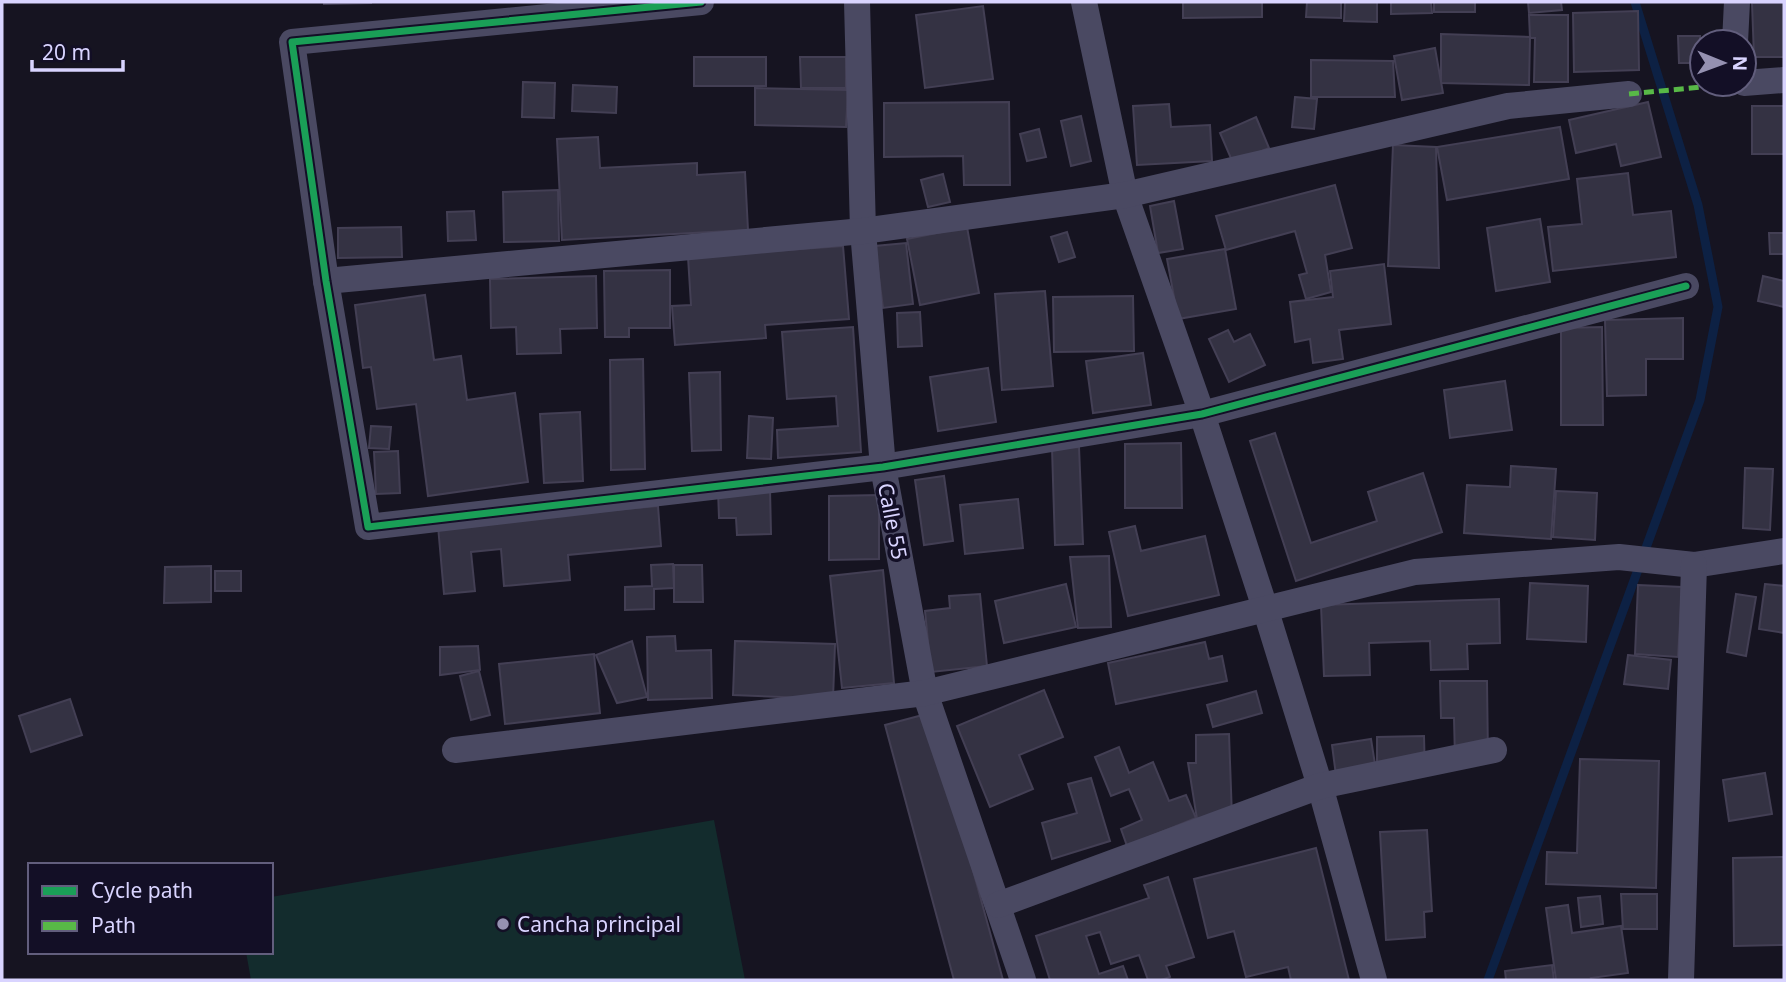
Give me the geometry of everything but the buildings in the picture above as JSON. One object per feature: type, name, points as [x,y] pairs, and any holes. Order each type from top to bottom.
[{"type":"street","points":[[701,2],[573,8],[292,42],[326,281],[368,527],[883,467],[1202,414],[1686,286]]},
{"type":"street","name":"Calle 55","points":[[857,2],[863,231],[883,467],[925,693],[1023,980]]},
{"type":"street","points":[[1084,2],[1125,195],[1202,414],[1265,608],[1320,786],[1374,980]]},
{"type":"street","points":[[1736,28],[1737,2]]},
{"type":"street","points":[[1758,82],[1784,80]]},
{"type":"street","points":[[326,281],[863,231],[1125,195],[1508,106],[1629,94]]},
{"type":"street","points":[[454,750],[925,693],[1415,572],[1619,557],[1682,564],[1784,551]]},
{"type":"street","points":[[1681,980],[1682,564]]},
{"type":"street","points":[[998,905],[1320,786],[1494,750]]},
{"type":"green space","name":"Cancha principal","points":[[714,820],[745,980],[251,980],[246,954],[273,954],[273,897]]},
{"type":"waterway","points":[[1488,980],[1700,400],[1718,307],[1698,205],[1635,2]]},
{"type":"marked path","points":[[1629,94],[1688,88]]},
{"type":"cycle path","points":[[701,2],[292,42],[326,281],[368,527],[883,467],[1202,414],[1686,286]]},
{"type":"place","name":"Cancha principal","points":[[503,924]]}]
